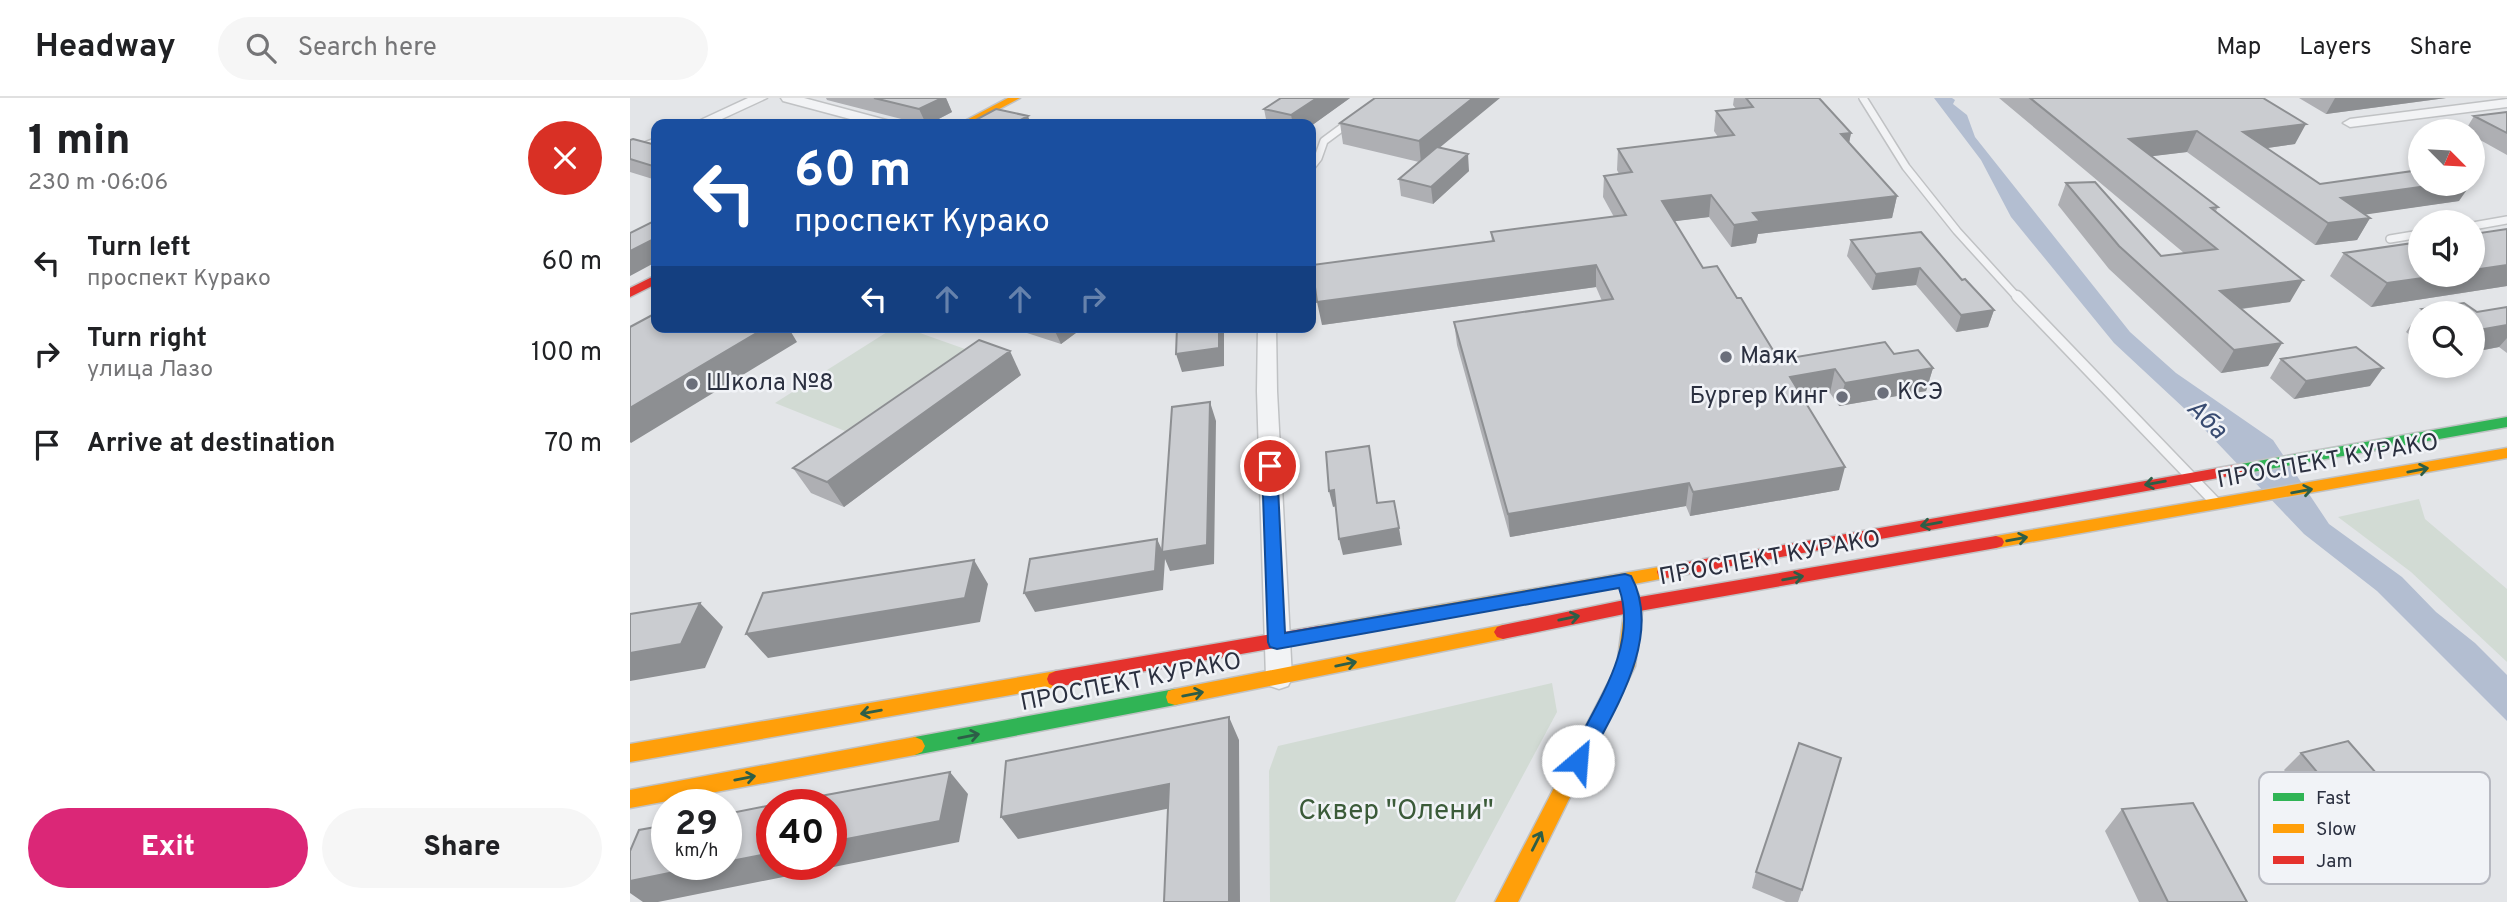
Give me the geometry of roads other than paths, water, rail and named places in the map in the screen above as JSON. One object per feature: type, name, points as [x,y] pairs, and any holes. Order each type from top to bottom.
[{"type":"main road","points":[[974,119],[1015,98]]},
{"type":"main road","points":[[630,293],[651,282]]},
{"type":"main road","name":"ПРОСПЕКТ КУРАКО","points":[[630,753],[1277,642],[2507,422]]},
{"type":"main road","name":"ПРОСПЕКТ КУРАКО","points":[[630,799],[1279,678],[1634,605],[2507,453]]},
{"type":"main road","points":[[1506,902],[1626,666],[1634,605],[1625,580]]},
{"type":"street","points":[[711,119],[760,98]]},
{"type":"street","points":[[788,98],[866,119]]},
{"type":"street","points":[[2350,123],[2507,103]]},
{"type":"street","points":[[630,154],[651,144]]},
{"type":"street","points":[[1267,333],[1279,678]]},
{"type":"lane","points":[[1863,98],[1906,167],[1958,231],[2034,315],[2218,505]]},
{"type":"lane","points":[[1316,161],[1324,141],[1363,112]]},
{"type":"lane","points":[[2485,224],[2507,220]]},
{"type":"lane","points":[[2390,239],[2408,236]]},
{"type":"water","name":"Аба","points":[[1934,98],[1955,100],[1953,104],[1967,115],[1975,137],[2130,332],[2176,373],[2273,440],[2329,524],[2402,577],[2436,612],[2475,643],[2507,675],[2507,721],[2377,591],[2304,534],[2187,411],[2114,343],[2011,217],[1981,160]]},
{"type":"place","name":"Маяк","points":[[1726,357]]},
{"type":"place","name":"Школа №8","points":[[692,384]]},
{"type":"place","name":"КСЭ","points":[[1883,393]]},
{"type":"place","name":"Бургер Кинг","points":[[1842,397]]},
{"type":"park label","name":"Сквер \"Олени\"","points":[[1396,812]]}]
